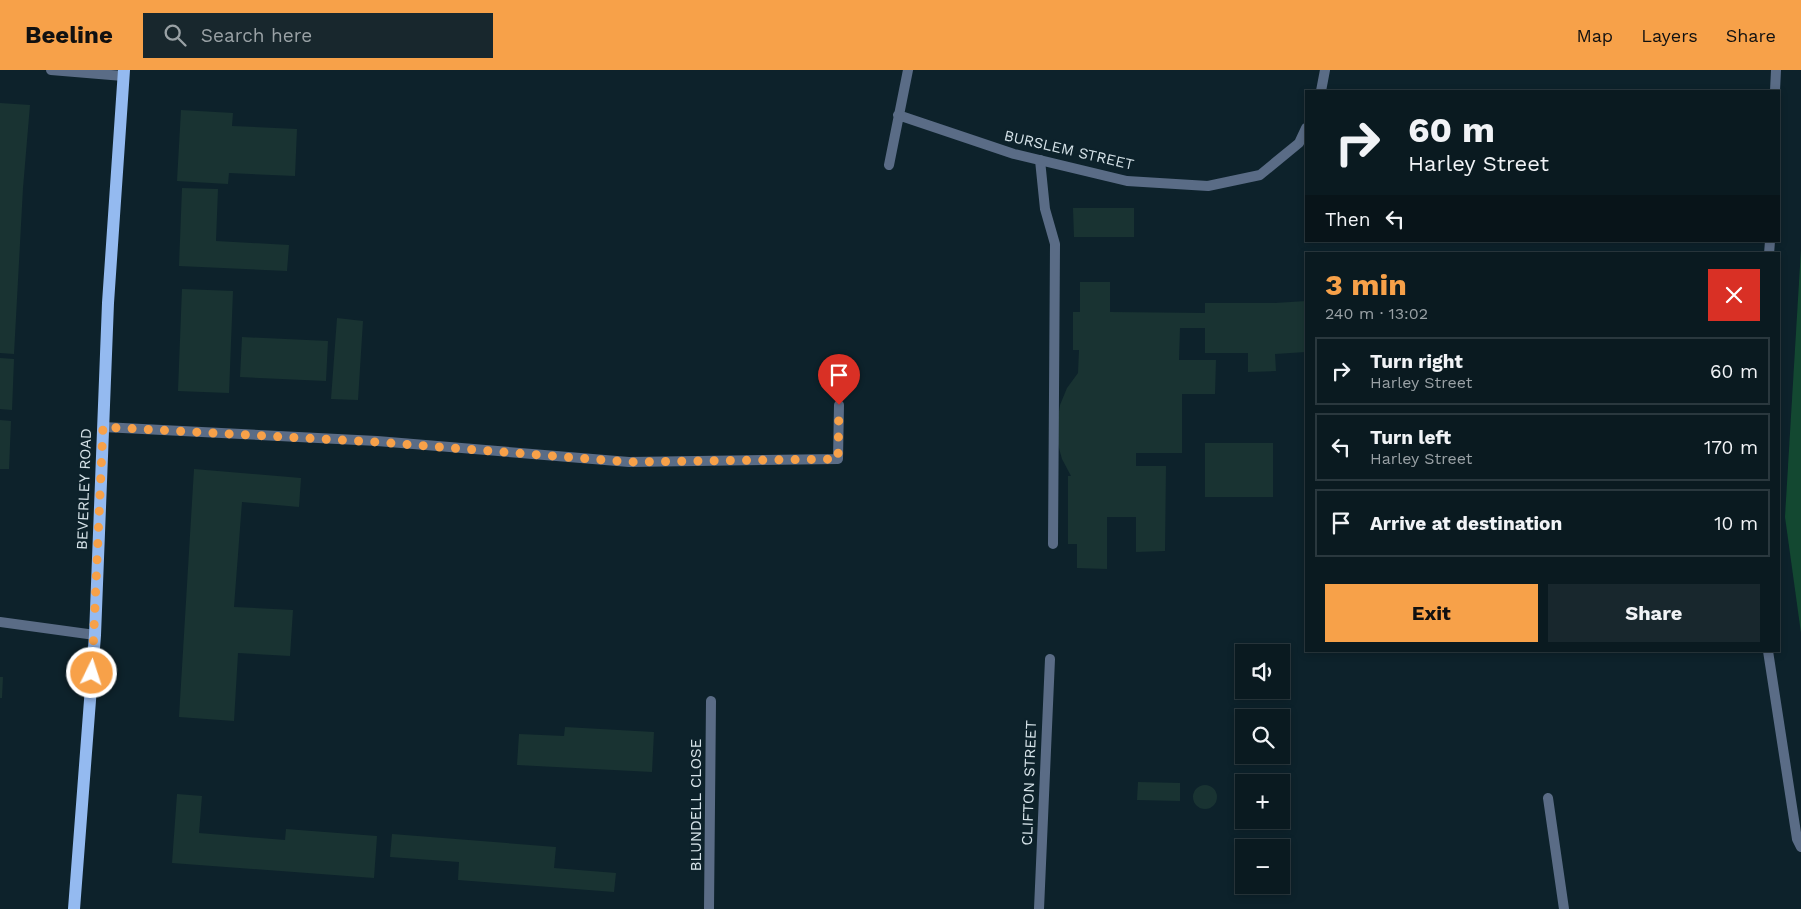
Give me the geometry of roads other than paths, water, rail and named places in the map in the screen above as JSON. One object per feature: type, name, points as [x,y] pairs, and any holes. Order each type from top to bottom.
[{"type":"main road","name":"BEVERLEY ROAD","points":[[74,909],[95,635],[108,303],[123,73]]},
{"type":"street","points":[[51,70],[123,73]]},
{"type":"street","points":[[889,166],[908,70]]},
{"type":"street","points":[[1321,90],[1325,70]]},
{"type":"street","points":[[1775,90],[1776,70]]},
{"type":"street","name":"BURSLEM STREET","points":[[898,115],[1014,154],[1127,181],[1208,186],[1260,175],[1299,143],[1305,130]]},
{"type":"street","points":[[1040,160],[1045,209],[1055,244],[1053,544]]},
{"type":"street","points":[[103,427],[377,442],[629,462],[838,459],[839,405]]},
{"type":"street","points":[[0,622],[95,635]]},
{"type":"street","points":[[1768,652],[1797,839],[1801,847]]},
{"type":"street","name":"CLIFTON STREET","points":[[1039,909],[1050,659]]},
{"type":"street","name":"BLUNDELL CLOSE","points":[[709,909],[711,864],[711,701]]},
{"type":"street","points":[[1548,798],[1564,909]]}]
